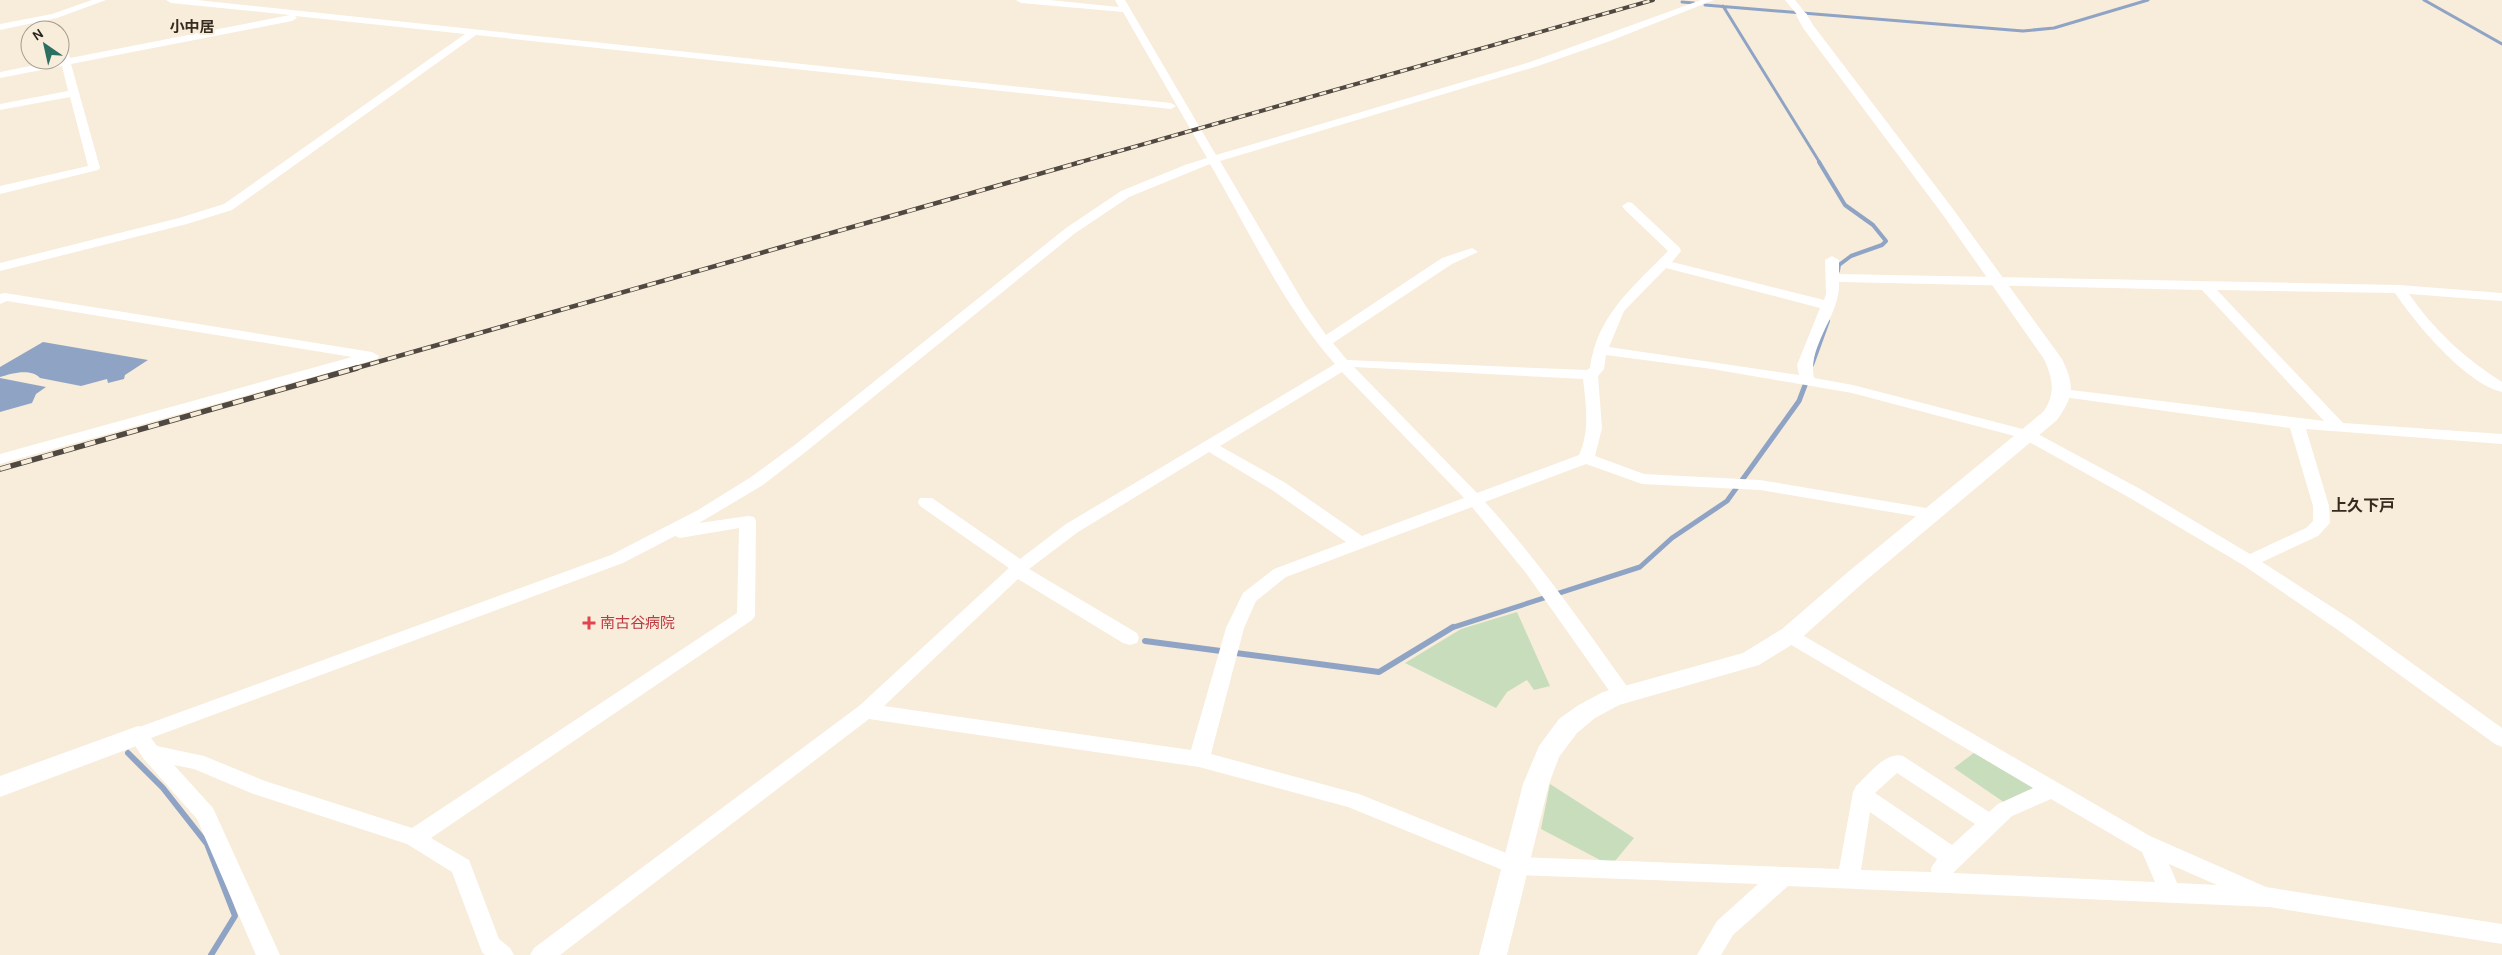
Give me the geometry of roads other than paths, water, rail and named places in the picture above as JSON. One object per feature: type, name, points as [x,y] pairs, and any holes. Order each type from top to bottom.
[{"type":"street","points":[[0,27],[54,19],[102,0]]},
{"type":"street","points":[[171,0],[1171,106]]},
{"type":"street","points":[[1021,0],[1126,10]]},
{"type":"street","points":[[1120,0],[1264,248],[1298,305],[1324,343],[1343,365],[1474,499],[1584,640],[1622,694]]},
{"type":"street","points":[[0,787],[144,743],[617,559],[704,514],[757,481],[1070,231],[1126,194],[1158,178],[1204,162],[1534,64],[1710,0]]},
{"type":"street","points":[[1493,955],[1536,784],[1555,741],[1568,726],[1586,712],[1622,694],[1751,659],[1790,635],[2050,416],[2063,393],[2062,378],[2053,360],[1948,212],[1807,26],[1796,8]]},
{"type":"street","points":[[70,61],[310,15]]},
{"type":"street","points":[[0,267],[210,214],[228,207],[474,32]]},
{"type":"street","points":[[1143,41],[1138,46],[1182,128]]},
{"type":"street","points":[[1143,41],[1154,44],[1200,122]]},
{"type":"street","points":[[0,74],[22,70]]},
{"type":"street","points":[[0,190],[94,168],[68,70]]},
{"type":"street","points":[[0,107],[74,93]]},
{"type":"street","points":[[1222,157],[1304,296],[1298,305]]},
{"type":"street","points":[[1204,162],[1282,299],[1298,305]]},
{"type":"street","points":[[542,955],[866,711],[1018,568],[1072,528],[1343,365],[1354,363],[1590,375],[1597,369],[1600,350],[1618,310],[1675,251],[1628,206]]},
{"type":"street","points":[[1324,343],[1446,261],[1472,252]]},
{"type":"street","points":[[1807,380],[1804,365],[1833,294],[1832,260]]},
{"type":"street","points":[[1664,264],[1829,306]]},
{"type":"street","points":[[1833,278],[1997,283],[2399,289],[2502,297]]},
{"type":"street","points":[[2206,286],[2339,428]]},
{"type":"street","points":[[2399,289],[2418,319],[2470,368],[2502,388]]},
{"type":"street","points":[[0,300],[5,297],[372,356],[0,459]]},
{"type":"street","points":[[1600,350],[1807,380],[1853,389],[2028,435],[2136,494],[2249,561],[2345,625],[2502,739]]},
{"type":"street","points":[[1199,759],[1235,628],[1249,597],[1280,573],[1586,458],[1590,451],[1594,424],[1590,375]]},
{"type":"street","points":[[2063,393],[2297,424],[2502,438]]},
{"type":"street","points":[[2249,561],[2312,532],[2322,523],[2321,506],[2297,424]]},
{"type":"street","points":[[1210,446],[1278,486],[1360,543]]},
{"type":"street","points":[[1586,458],[1642,479],[1760,485],[1932,514]]},
{"type":"street","points":[[926,502],[1018,568],[1130,638]]},
{"type":"street","points":[[414,838],[746,616],[748,521],[665,534]]},
{"type":"street","points":[[1790,635],[2150,845],[2269,897]]},
{"type":"street","points":[[866,711],[1199,759],[1352,800],[1515,866],[1848,880],[1942,882],[2269,897],[2502,934]]},
{"type":"street","points":[[144,743],[258,787],[414,838],[461,866],[490,945],[502,955]]},
{"type":"street","points":[[144,743],[205,814],[268,955]]},
{"type":"street","points":[[1848,880],[1863,792],[1896,762],[1990,823]]},
{"type":"street","points":[[1942,882],[1942,868],[2005,810],[2052,789]]},
{"type":"street","points":[[1863,796],[1952,857]]},
{"type":"street","points":[[2150,845],[2170,892]]},
{"type":"street","points":[[1709,955],[1724,928],[1782,877]]},
{"type":"water","points":[[43,342],[148,360],[125,375],[124,379],[108,383],[107,379],[81,386],[40,378],[27,372],[0,377],[0,367]]},
{"type":"water","points":[[0,378],[46,387],[36,394],[32,403],[0,412]]},
{"type":"waterway","points":[[1723,6],[2023,31],[2054,28],[2148,0]]},
{"type":"waterway","points":[[2424,0],[2502,44]]},
{"type":"waterway","points":[[1682,2],[1694,3]]},
{"type":"waterway","points":[[1705,5],[1723,6]]},
{"type":"waterway","points":[[1723,6],[1820,163]]},
{"type":"waterway","points":[[1819,162],[1845,205],[1873,225],[1886,241],[1882,245],[1851,256],[1839,265],[1838,271]]},
{"type":"waterway","points":[[1812,365],[1828,321]]},
{"type":"waterway","points":[[1452,628],[1640,567],[1672,538],[1727,501],[1799,401],[1807,380]]},
{"type":"waterway","points":[[1145,641],[1379,672],[1452,628]]},
{"type":"waterway","points":[[128,753],[163,788],[207,844],[235,916],[211,955]]},
{"type":"railway","points":[[1077,163],[1653,0]]},
{"type":"railway","points":[[353,369],[1081,162]]},
{"type":"railway","points":[[0,469],[357,368]]},
{"type":"place","name":"南古谷病院","points":[[589,623]]},
{"type":"district","name":"小中居","points":[[192,27]]},
{"type":"district","name":"上久下戸","points":[[2363,505]]}]
